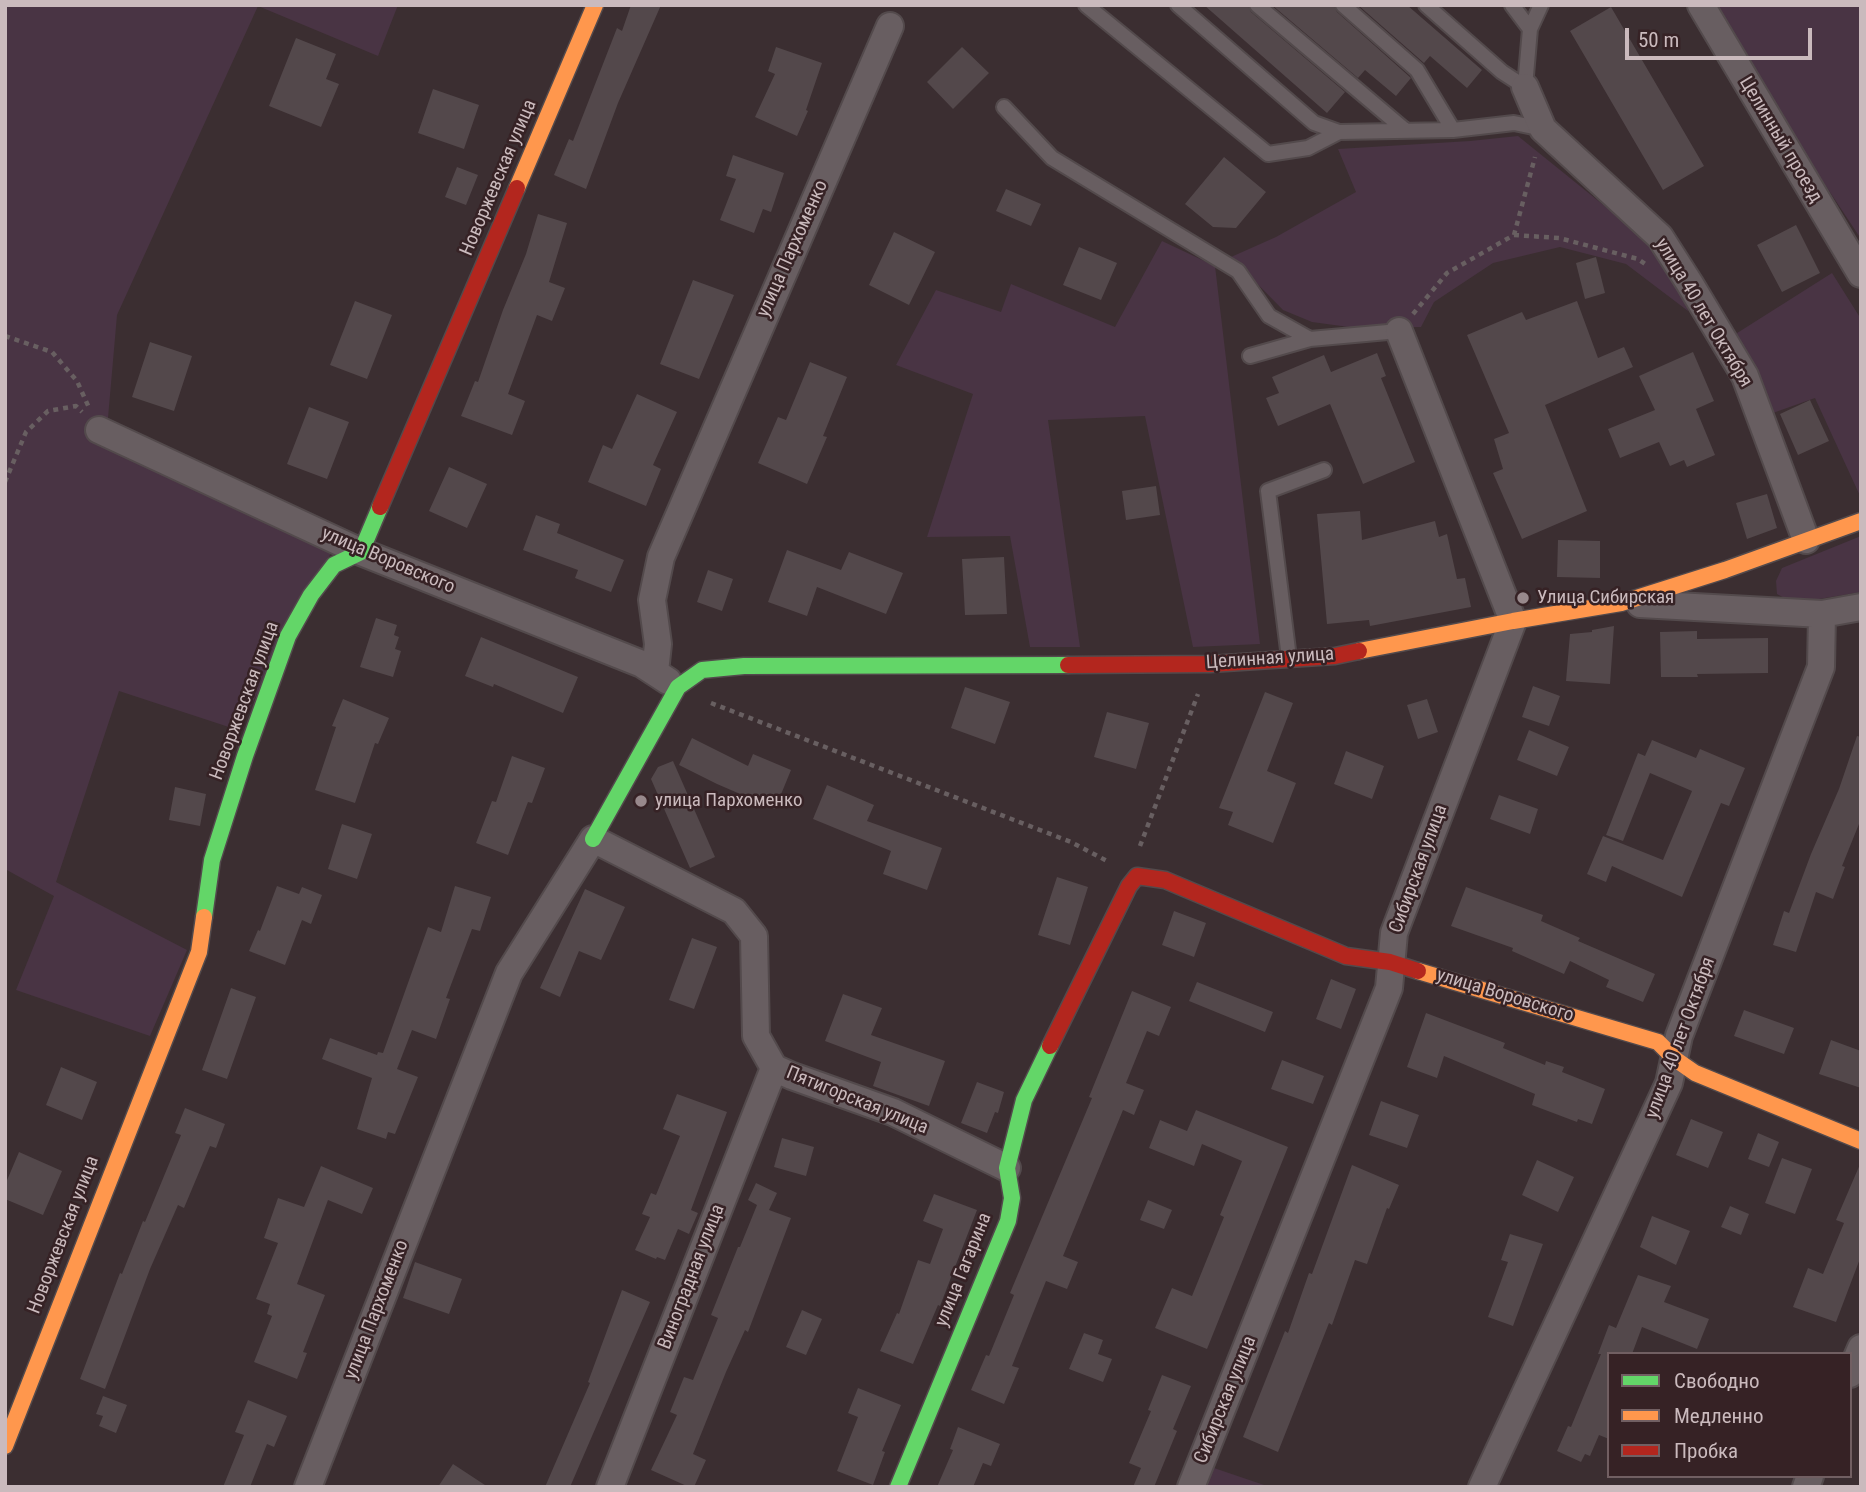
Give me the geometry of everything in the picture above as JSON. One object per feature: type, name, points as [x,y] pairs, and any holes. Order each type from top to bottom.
[{"type":"street","name":"Новоржевская улица","points":[[5,1446],[199,952],[212,860],[245,756],[288,636],[311,595],[334,565],[361,552],[595,5]]},
{"type":"street","name":"Целинный проезд","points":[[1701,5],[1861,274]]},
{"type":"street","name":"улица Пархоменко","points":[[655,672],[658,644],[652,600],[661,557],[890,26]]},
{"type":"street","name":"улица 40 лет Октября","points":[[1525,87],[1543,129],[1660,237],[1690,284],[1745,376],[1806,540]]},
{"type":"street","points":[[1399,331],[1513,621]]},
{"type":"street","name":"улица Воровского","points":[[99,430],[361,552],[642,664],[678,687]]},
{"type":"street","points":[[1621,603],[1861,520]]},
{"type":"street","name":"Целинная улица","points":[[678,687],[702,670],[744,666],[1210,664],[1335,656],[1621,603],[1822,614],[1861,607]]},
{"type":"street","name":"улица 40 лет Октября","points":[[1482,1487],[1669,1083],[1679,1036],[1821,667],[1822,614]]},
{"type":"street","name":"Сибирская улица","points":[[1191,1487],[1389,988],[1394,933],[1513,621]]},
{"type":"street","name":"улица Пархоменко","points":[[308,1487],[509,973],[593,839],[678,687]]},
{"type":"street","name":"Пятигорская улица","points":[[593,839],[734,911],[754,936],[756,1036],[774,1068],[893,1112],[1007,1168]]},
{"type":"street","name":"улица Воровского","points":[[1138,876],[1165,880],[1346,956],[1390,962],[1658,1042],[1675,1059],[1695,1073],[1861,1142]]},
{"type":"street","name":"улица Гагарина","points":[[898,1487],[1008,1220],[1012,1198],[1007,1168],[1024,1100],[1129,886],[1138,876]]},
{"type":"street","name":"Виноградная улица","points":[[610,1487],[774,1068]]},
{"type":"street","points":[[1852,1369],[1861,1348]]},
{"type":"lane","points":[[1086,5],[1268,154],[1308,148],[1339,132]]},
{"type":"lane","points":[[1178,5],[1314,123],[1339,132],[1453,130],[1514,123],[1543,129]]},
{"type":"lane","points":[[1257,5],[1405,130]]},
{"type":"lane","points":[[1343,5],[1417,70],[1453,130]]},
{"type":"lane","points":[[1426,5],[1502,72],[1525,87],[1530,29],[1541,5]]},
{"type":"lane","points":[[1512,5],[1530,29]]},
{"type":"lane","points":[[1004,107],[1052,158],[1238,271],[1269,316],[1310,339]]},
{"type":"lane","points":[[1250,356],[1310,339],[1399,331]]},
{"type":"lane","points":[[1289,659],[1268,491],[1324,470]]},
{"type":"path","points":[[1514,235],[1543,129]]},
{"type":"path","points":[[1399,331],[1447,273],[1514,235],[1559,238],[1638,259],[1674,284],[1690,284]]},
{"type":"path","points":[[5,337],[52,352],[77,381],[99,430]]},
{"type":"path","points":[[5,482],[26,432],[48,411],[76,405],[99,430]]},
{"type":"path","points":[[1138,876],[1135,859],[1210,664]]},
{"type":"path","points":[[678,687],[723,708],[1071,842],[1138,876]]},
{"type":"shaded area","points":[[5,5],[398,5],[378,56],[258,6],[117,315],[108,418],[340,536],[238,730],[119,691],[56,882],[187,950],[150,1036],[16,990],[54,896],[5,869]]},
{"type":"shaded area","points":[[1713,5],[1861,5],[1861,239],[1804,153]]},
{"type":"shaded area","points":[[1518,136],[1648,241],[1678,277],[1688,311],[1626,264],[1560,247],[1493,263],[1434,302],[1421,327],[1356,328],[1312,322],[1283,310],[1231,257],[1276,237],[1356,192],[1338,149]]},
{"type":"shaded area","points":[[1162,241],[1215,266],[1260,644],[1193,647],[1145,416],[1048,420],[1080,647],[1030,647],[1010,536],[927,537],[973,394],[896,365],[936,290],[1001,312],[1011,284],[1115,327]]},
{"type":"shaded area","points":[[1832,273],[1861,319],[1861,498],[1815,398],[1770,414],[1734,335]]},
{"type":"shaded area","points":[[1861,536],[1861,592],[1801,602],[1788,600],[1777,594],[1776,581],[1782,568]]},
{"type":"shaded area","points":[[1214,1468],[1270,1487],[1206,1487]]},
{"type":"building","points":[[631,5],[661,5],[618,103],[586,189],[554,175],[569,139],[573,141],[617,28],[622,31]]},
{"type":"building","points":[[1204,5],[1248,5],[1251,12],[1345,92],[1327,113]]},
{"type":"building","points":[[1272,5],[1334,5],[1337,12],[1411,78],[1396,96],[1365,70],[1358,78]]},
{"type":"building","points":[[1358,5],[1407,5],[1482,70],[1467,88],[1430,56],[1424,63]]},
{"type":"building","points":[[1611,7],[1704,166],[1663,190],[1570,31]]},
{"type":"building","points":[[296,38],[336,54],[326,79],[339,84],[321,127],[269,106]]},
{"type":"building","points":[[776,47],[822,63],[806,110],[808,111],[797,136],[755,117],[775,74],[768,71]]},
{"type":"building","points":[[962,47],[989,73],[953,109],[927,82]]},
{"type":"building","points":[[433,89],[479,105],[464,149],[418,133]]},
{"type":"building","points":[[733,155],[784,173],[771,212],[763,209],[754,233],[720,220],[736,179],[726,176]]},
{"type":"building","points":[[1224,157],[1266,192],[1236,228],[1213,227],[1185,204]]},
{"type":"building","points":[[457,167],[478,175],[466,205],[445,197]]},
{"type":"building","points":[[1006,189],[1041,204],[1031,226],[996,211]]},
{"type":"building","points":[[538,214],[567,223],[549,282],[565,288],[552,321],[537,315],[508,394],[525,401],[512,435],[461,416],[475,381],[478,382],[526,254]]},
{"type":"building","points":[[1796,225],[1820,273],[1782,292],[1757,245]]},
{"type":"building","points":[[894,232],[935,252],[909,305],[869,285]]},
{"type":"building","points":[[1079,247],[1117,263],[1101,300],[1063,285]]},
{"type":"building","points":[[1596,257],[1605,293],[1585,299],[1576,263]]},
{"type":"building","points":[[693,280],[734,295],[699,379],[660,364]]},
{"type":"building","points":[[355,301],[392,315],[367,379],[330,365]]},
{"type":"building","points":[[1577,301],[1598,358],[1624,347],[1633,367],[1545,405],[1587,511],[1522,539],[1493,473],[1503,469],[1494,439],[1509,433],[1467,335],[1522,312],[1526,320]]},
{"type":"building","points":[[150,342],[192,356],[174,411],[132,397]]},
{"type":"building","points":[[1693,352],[1714,401],[1696,409],[1715,455],[1687,467],[1684,460],[1670,466],[1659,442],[1620,458],[1608,429],[1655,410],[1639,376]]},
{"type":"building","points":[[1377,353],[1386,376],[1381,378],[1415,462],[1363,484],[1330,404],[1278,426],[1266,398],[1279,393],[1272,377],[1324,355],[1331,372]]},
{"type":"building","points":[[810,362],[847,377],[823,436],[827,437],[807,484],[758,463],[778,417],[786,420]]},
{"type":"building","points":[[637,394],[677,412],[653,465],[661,469],[646,506],[588,482],[603,445],[612,449]]},
{"type":"building","points":[[1810,400],[1829,441],[1798,455],[1780,414]]},
{"type":"building","points":[[309,407],[349,422],[327,479],[287,464]]},
{"type":"building","points":[[449,467],[487,484],[467,528],[429,511]]},
{"type":"building","points":[[1156,486],[1160,515],[1126,520],[1122,491]]},
{"type":"building","points":[[1767,494],[1777,528],[1747,539],[1736,503]]},
{"type":"building","points":[[1360,511],[1362,540],[1435,521],[1439,537],[1447,534],[1457,579],[1465,578],[1471,607],[1370,626],[1369,620],[1327,624],[1317,514]]},
{"type":"building","points":[[536,515],[560,524],[557,533],[624,560],[611,592],[575,578],[578,570],[523,550]]},
{"type":"building","points":[[1558,540],[1600,541],[1600,578],[1557,577]]},
{"type":"building","points":[[787,550],[841,570],[849,552],[903,573],[886,614],[817,587],[807,616],[768,602]]},
{"type":"building","points":[[1004,557],[1007,614],[965,615],[962,559]]},
{"type":"building","points":[[708,570],[733,579],[722,611],[697,602]]},
{"type":"building","points":[[376,618],[397,625],[394,635],[399,637],[395,649],[401,651],[393,677],[360,667]]},
{"type":"building","points":[[1614,626],[1610,684],[1566,681],[1570,634]]},
{"type":"building","points":[[1697,631],[1697,639],[1768,638],[1768,673],[1661,677],[1660,632]]},
{"type":"building","points":[[481,637],[578,677],[563,713],[494,684],[493,687],[465,676]]},
{"type":"building","points":[[1533,686],[1560,696],[1549,726],[1522,717]]},
{"type":"building","points":[[965,687],[1010,702],[995,744],[951,728]]},
{"type":"building","points":[[1265,692],[1293,703],[1267,771],[1296,783],[1273,843],[1228,825],[1233,812],[1219,808]]},
{"type":"building","points":[[343,699],[389,718],[378,744],[375,743],[355,803],[315,790],[336,727],[332,726]]},
{"type":"building","points":[[1427,699],[1438,732],[1418,739],[1407,705]]},
{"type":"building","points":[[1107,712],[1149,723],[1136,769],[1094,757]]},
{"type":"building","points":[[1529,730],[1569,747],[1557,776],[1517,760]]},
{"type":"building","points":[[1857,736],[1861,737],[1861,819],[1842,866],[1845,867],[1833,899],[1816,892],[1796,952],[1773,945],[1784,911],[1789,913],[1839,789]]},
{"type":"building","points":[[692,738],[748,766],[753,754],[791,770],[775,809],[679,765]]},
{"type":"building","points":[[1652,740],[1696,758],[1700,749],[1745,768],[1729,806],[1721,803],[1682,897],[1612,866],[1606,882],[1587,874],[1603,836],[1663,860],[1692,791],[1650,773],[1623,841],[1606,835],[1638,753],[1645,756]]},
{"type":"building","points":[[1346,751],[1384,766],[1372,799],[1334,784]]},
{"type":"building","points":[[512,756],[545,768],[532,803],[528,802],[508,855],[476,843],[492,801],[496,802]]},
{"type":"building","points":[[673,761],[715,857],[690,868],[651,779],[658,767]]},
{"type":"building","points":[[827,785],[874,805],[867,821],[942,848],[927,890],[883,874],[891,851],[813,819]]},
{"type":"building","points":[[175,787],[206,794],[200,826],[169,820]]},
{"type":"building","points":[[1499,795],[1538,809],[1530,834],[1490,819]]},
{"type":"building","points":[[342,824],[372,834],[357,879],[328,869]]},
{"type":"building","points":[[1057,877],[1088,887],[1070,945],[1038,935]]},
{"type":"building","points":[[277,886],[299,894],[302,887],[322,895],[311,924],[302,920],[285,965],[249,951],[258,930],[260,931]]},
{"type":"building","points":[[455,886],[491,897],[480,931],[472,929],[446,998],[450,999],[436,1039],[412,1030],[397,1069],[418,1077],[395,1134],[388,1132],[386,1139],[357,1129],[372,1078],[322,1059],[330,1038],[377,1055],[378,1052],[383,1053],[428,927],[441,932]]},
{"type":"building","points":[[1466,887],[1543,915],[1541,921],[1580,938],[1578,941],[1655,974],[1643,1002],[1606,987],[1609,980],[1570,961],[1564,974],[1512,951],[1513,948],[1451,926]]},
{"type":"building","points":[[585,889],[625,907],[601,960],[579,951],[560,997],[540,988]]},
{"type":"building","points":[[1174,911],[1206,923],[1194,957],[1162,945]]},
{"type":"building","points":[[692,938],[717,947],[694,1009],[669,1000]]},
{"type":"building","points":[[1331,979],[1356,989],[1341,1029],[1316,1019]]},
{"type":"building","points":[[1197,982],[1273,1012],[1265,1032],[1189,1001]]},
{"type":"building","points":[[231,988],[256,997],[227,1079],[202,1070]]},
{"type":"building","points":[[1132,991],[1171,1007],[1159,1036],[1147,1031],[1126,1083],[1144,1090],[1134,1115],[1123,1110],[1063,1256],[1078,1262],[1067,1289],[1046,1281],[1012,1366],[1019,1368],[1004,1404],[971,1390],[986,1355],[989,1356],[1014,1295],[1010,1293],[1092,1098],[1089,1097]]},
{"type":"building","points":[[843,994],[882,1008],[871,1035],[945,1061],[929,1106],[873,1086],[881,1062],[825,1041]]},
{"type":"building","points":[[1744,1010],[1794,1028],[1784,1054],[1734,1036]]},
{"type":"building","points":[[1426,1013],[1505,1043],[1503,1048],[1545,1065],[1546,1061],[1564,1067],[1562,1072],[1605,1089],[1592,1124],[1578,1119],[1577,1122],[1532,1105],[1535,1094],[1444,1056],[1437,1078],[1407,1067]]},
{"type":"building","points":[[1831,1040],[1861,1051],[1861,1088],[1819,1074]]},
{"type":"building","points":[[1282,1060],[1324,1076],[1313,1104],[1271,1089]]},
{"type":"building","points":[[61,1067],[97,1082],[82,1120],[46,1105]]},
{"type":"building","points":[[977,1082],[1004,1092],[998,1113],[995,1112],[987,1133],[961,1123]]},
{"type":"building","points":[[677,1094],[727,1112],[691,1210],[698,1213],[689,1234],[678,1229],[665,1260],[635,1250],[650,1217],[642,1214],[651,1193],[656,1195],[680,1136],[663,1129]]},
{"type":"building","points":[[1381,1101],[1419,1115],[1407,1148],[1369,1135]]},
{"type":"building","points":[[185,1108],[225,1124],[216,1148],[210,1146],[184,1208],[178,1205],[150,1269],[105,1389],[80,1379],[120,1273],[122,1274],[143,1221],[145,1222],[181,1135],[175,1133]]},
{"type":"building","points":[[1196,1110],[1288,1147],[1207,1349],[1155,1328],[1172,1288],[1192,1296],[1224,1217],[1220,1215],[1242,1161],[1202,1144],[1194,1166],[1149,1148],[1160,1120],[1187,1131]]},
{"type":"building","points":[[1691,1119],[1723,1132],[1708,1168],[1676,1155]]},
{"type":"building","points":[[1758,1133],[1779,1142],[1769,1167],[1748,1159]]},
{"type":"building","points":[[782,1138],[814,1147],[806,1176],[774,1167]]},
{"type":"building","points":[[19,1152],[62,1171],[43,1215],[5,1199],[5,1185]]},
{"type":"building","points":[[1782,1158],[1812,1169],[1795,1214],[1765,1203]]},
{"type":"building","points":[[1537,1160],[1574,1177],[1558,1212],[1522,1195]]},
{"type":"building","points":[[1861,1162],[1861,1256],[1836,1322],[1793,1307],[1808,1268],[1823,1274],[1844,1223],[1836,1220]]},
{"type":"building","points":[[1352,1165],[1399,1185],[1389,1209],[1387,1208],[1367,1264],[1355,1260],[1332,1325],[1329,1323],[1278,1452],[1243,1437],[1285,1331],[1288,1333],[1309,1273],[1312,1274]]},
{"type":"building","points":[[321,1166],[373,1188],[362,1214],[328,1200],[297,1284],[325,1295],[303,1352],[307,1353],[297,1379],[254,1362],[272,1316],[267,1314],[270,1304],[256,1299],[278,1243],[264,1238],[278,1198],[304,1207]]},
{"type":"building","points":[[756,1183],[777,1193],[769,1210],[791,1218],[748,1332],[745,1330],[726,1372],[693,1454],[706,1460],[694,1487],[689,1487],[651,1470],[677,1415],[670,1412],[684,1377],[693,1380],[718,1318],[711,1315],[757,1205],[748,1200]]},
{"type":"building","points":[[934,1194],[977,1210],[940,1306],[938,1305],[913,1364],[880,1351],[897,1313],[899,1314],[918,1260],[930,1264],[943,1229],[923,1221]]},
{"type":"building","points":[[1148,1200],[1172,1210],[1164,1229],[1140,1220]]},
{"type":"building","points":[[1730,1206],[1749,1214],[1741,1235],[1721,1227]]},
{"type":"building","points":[[1652,1216],[1690,1231],[1676,1265],[1640,1247]]},
{"type":"building","points":[[1510,1234],[1543,1244],[1513,1326],[1488,1317],[1508,1262],[1501,1260]]},
{"type":"building","points":[[415,1262],[462,1279],[449,1314],[403,1298]]},
{"type":"building","points":[[1638,1275],[1671,1286],[1664,1302],[1709,1319],[1697,1349],[1642,1327],[1633,1352],[1607,1352],[1607,1438],[1599,1435],[1590,1456],[1585,1454],[1581,1462],[1557,1451],[1568,1426],[1571,1427],[1601,1354],[1598,1354],[1609,1325],[1616,1328]]},
{"type":"building","points":[[622,1290],[650,1302],[570,1487],[545,1487],[590,1383],[588,1382]]},
{"type":"building","points":[[802,1310],[822,1319],[806,1355],[786,1347]]},
{"type":"building","points":[[1084,1333],[1103,1340],[1098,1354],[1112,1359],[1103,1382],[1069,1369]]},
{"type":"building","points":[[1162,1375],[1191,1386],[1173,1429],[1177,1431],[1154,1487],[1133,1487],[1141,1468],[1129,1463],[1151,1411],[1148,1410]]},
{"type":"building","points":[[858,1388],[901,1405],[882,1451],[885,1452],[873,1485],[837,1471],[858,1417],[848,1413]]},
{"type":"building","points":[[103,1396],[127,1405],[116,1433],[99,1426],[103,1416],[96,1414]]},
{"type":"building","points":[[248,1400],[287,1416],[274,1447],[267,1444],[250,1487],[223,1487],[244,1435],[235,1432]]},
{"type":"building","points":[[958,1427],[1000,1444],[991,1466],[983,1463],[973,1487],[937,1487],[953,1450],[950,1449]]},
{"type":"building","points":[[453,1464],[488,1487],[438,1487]]},
{"type":"traffic: fast","points":[[204,917],[212,860],[245,756],[288,636],[311,595],[334,565],[361,552],[380,507]]},
{"type":"traffic: fast","points":[[593,839],[678,687],[702,670],[744,666],[1068,665]]},
{"type":"traffic: fast","points":[[898,1487],[1008,1221],[1012,1198],[1007,1168],[1024,1100],[1050,1046]]},
{"type":"traffic: slow","points":[[517,188],[595,5]]},
{"type":"traffic: slow","points":[[1359,651],[1621,603],[1725,570],[1861,521]]},
{"type":"traffic: slow","points":[[5,1446],[199,952],[204,917]]},
{"type":"traffic: slow","points":[[1418,971],[1658,1042],[1675,1059],[1695,1073],[1861,1141]]},
{"type":"traffic: jam","points":[[380,507],[517,188]]},
{"type":"traffic: jam","points":[[1068,665],[1210,664],[1335,656],[1359,651]]},
{"type":"traffic: jam","points":[[1050,1046],[1129,886],[1137,876],[1165,880],[1346,956],[1390,962],[1418,971]]},
{"type":"place","name":"Улица Сибирская","points":[[1523,598]]},
{"type":"place","name":"улица Пархоменко","points":[[641,801]]}]
